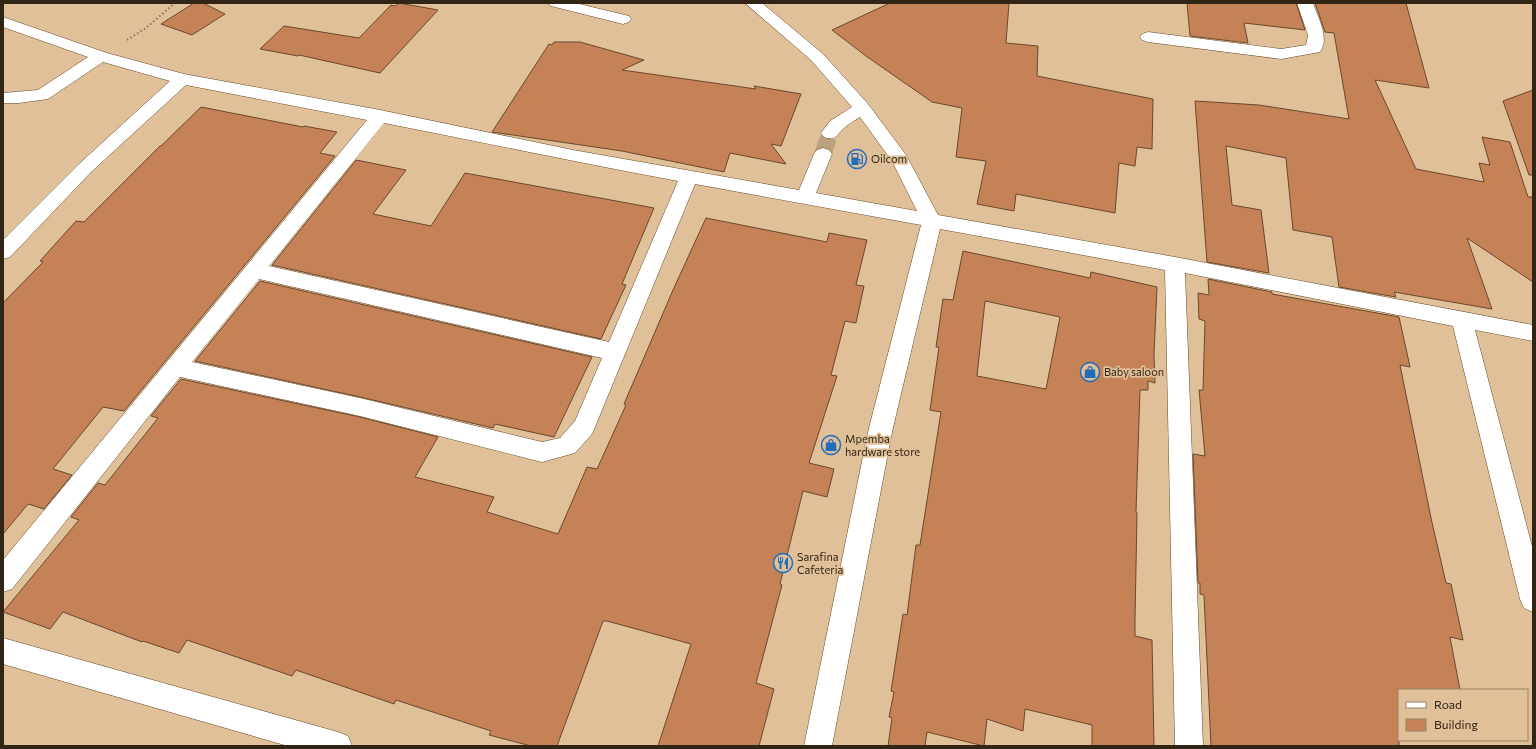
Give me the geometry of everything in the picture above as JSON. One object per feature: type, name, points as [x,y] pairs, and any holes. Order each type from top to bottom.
[{"type":"street","points":[[556,3],[623,19]]},
{"type":"street","points":[[753,3],[817,57],[862,108],[900,159],[932,221],[880,432],[818,746]]},
{"type":"street","points":[[1148,37],[1281,54],[1314,49],[1316,36],[1305,3]]},
{"type":"street","points":[[3,22],[101,56],[182,79],[380,116],[573,156],[1176,264],[1533,333]]},
{"type":"street","points":[[3,98],[19,98],[42,95],[101,56]]},
{"type":"street","points":[[3,252],[85,168],[182,79]]},
{"type":"street","points":[[830,133],[836,125],[862,108]]},
{"type":"street","points":[[3,580],[380,116]]},
{"type":"street","points":[[805,198],[823,154]]},
{"type":"street","points":[[175,367],[360,407],[542,452],[567,446],[584,427],[689,177]]},
{"type":"street","points":[[1176,264],[1189,746]]},
{"type":"street","points":[[254,270],[616,352]]},
{"type":"street","points":[[1462,320],[1533,599]]},
{"type":"street","points":[[3,651],[338,746]]},
{"type":"path","points":[[115,3],[146,3]]},
{"type":"path","points":[[101,56],[146,28],[175,3]]},
{"type":"building","points":[[194,3],[203,3],[225,14],[192,35],[161,24]]},
{"type":"building","points":[[399,3],[438,10],[380,73],[299,55],[260,49],[284,26],[359,38],[391,5],[395,6]]},
{"type":"building","points":[[890,3],[1009,3],[1006,43],[1038,46],[1037,76],[1153,99],[1152,149],[1137,147],[1135,166],[1119,163],[1115,213],[1016,194],[1014,211],[977,204],[986,161],[956,157],[962,108],[932,102],[866,56],[832,30]]},
{"type":"building","points":[[1187,3],[1296,3],[1305,30],[1244,23],[1248,43],[1190,36]]},
{"type":"building","points":[[1315,3],[1406,3],[1429,88],[1375,80],[1416,169],[1484,182],[1479,163],[1490,165],[1482,137],[1510,142],[1528,197],[1533,197],[1533,282],[1467,238],[1492,309],[1394,292],[1396,297],[1339,287],[1332,237],[1293,230],[1286,158],[1226,146],[1232,205],[1261,210],[1269,273],[1207,262],[1195,101],[1259,105],[1349,119],[1334,33],[1325,32]]},
{"type":"building","points":[[554,42],[580,42],[644,60],[622,70],[756,89],[754,86],[801,94],[781,146],[771,144],[786,164],[730,153],[724,172],[622,151],[492,132],[549,44],[552,45]]},
{"type":"building","points":[[1533,90],[1533,175],[1529,175],[1503,101]]},
{"type":"building","points":[[201,107],[303,127],[337,132],[320,153],[335,156],[124,411],[103,407],[53,469],[72,475],[44,509],[28,504],[3,534],[3,303],[43,262],[40,261],[76,221],[84,222]]},
{"type":"building","points":[[356,160],[406,170],[373,214],[431,226],[465,173],[654,208],[622,284],[626,285],[601,339],[272,265]]},
{"type":"building","points":[[706,218],[827,242],[829,233],[867,240],[856,285],[864,286],[856,323],[845,321],[831,375],[837,376],[809,463],[834,469],[827,497],[803,491],[780,584],[782,585],[756,683],[774,689],[759,746],[658,746],[691,644],[607,621],[603,621],[557,746],[531,746],[489,735],[491,731],[396,700],[394,704],[296,670],[292,676],[187,640],[179,653],[143,641],[142,642],[63,612],[50,629],[3,612],[79,520],[71,517],[98,483],[105,485],[158,418],[151,416],[181,379],[360,417],[438,437],[415,477],[494,497],[487,512],[558,534],[587,467],[597,469],[626,405],[624,404],[673,290]]},
{"type":"building","points":[[963,251],[1090,278],[1091,272],[1157,287],[1154,355],[1155,383],[1148,381],[1148,390],[1140,390],[1136,512],[1135,620],[1135,636],[1152,640],[1154,746],[1092,746],[1092,725],[1025,709],[1023,731],[987,719],[984,746],[927,732],[925,746],[888,746],[892,718],[889,717],[894,692],[891,691],[903,614],[907,615],[916,545],[920,545],[941,412],[930,410],[939,347],[936,347],[943,299],[953,300]],"holes":[[[985,301],[1060,317],[1046,389],[977,376]]]},
{"type":"building","points":[[1208,279],[1272,292],[1272,294],[1399,317],[1410,367],[1400,365],[1431,518],[1446,583],[1451,584],[1463,640],[1450,637],[1460,689],[1398,689],[1399,746],[1211,746],[1204,595],[1200,594],[1200,583],[1198,583],[1193,454],[1205,456],[1199,390],[1203,390],[1205,321],[1199,319],[1198,293],[1209,295]]},
{"type":"building","points":[[260,281],[592,357],[554,437],[495,424],[493,428],[195,361]]},
{"type":"tunnel","points":[[823,154],[830,133]]},
{"type":"place","name":"Oilcom","points":[[857,159]]},
{"type":"place","name":"Baby saloon","points":[[1090,372]]},
{"type":"place","name":"Mpemba hardware store","points":[[831,445]]},
{"type":"place","name":"Sarafina Cafeteria","points":[[783,563]]}]
